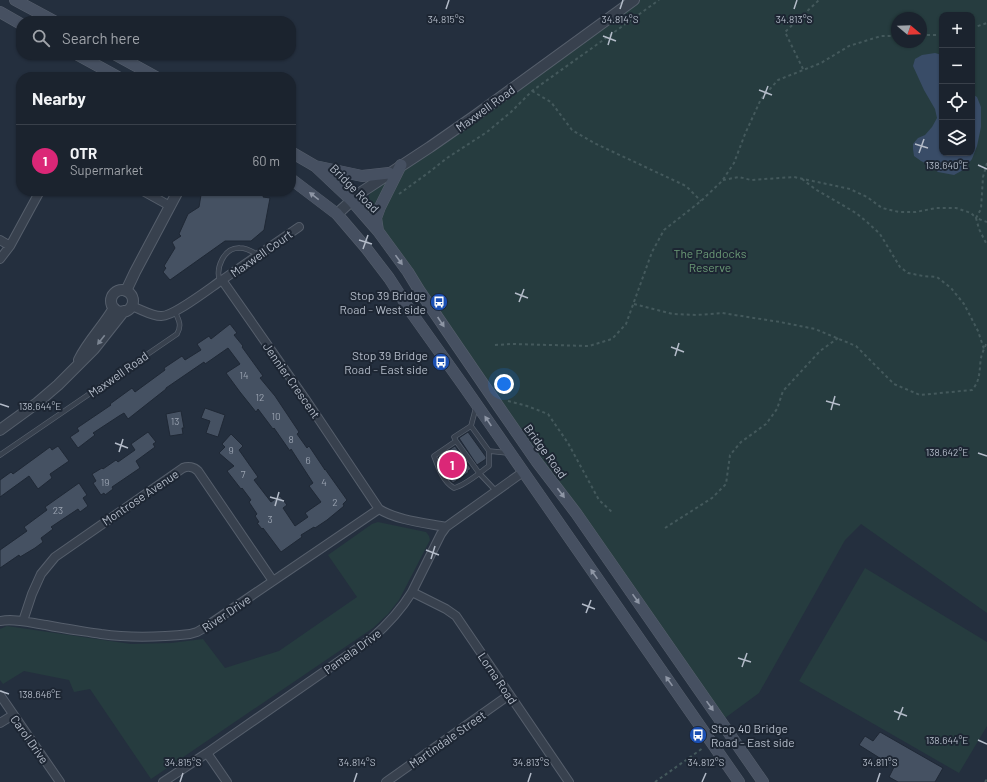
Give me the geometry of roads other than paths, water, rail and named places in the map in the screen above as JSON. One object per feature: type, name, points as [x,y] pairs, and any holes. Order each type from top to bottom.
[{"type":"main road","points":[[14,0],[44,16]]},
{"type":"main road","points":[[0,12],[16,21]]},
{"type":"main road","points":[[87,60],[109,72]]},
{"type":"main road","points":[[125,60],[147,72]]},
{"type":"main road","name":"Bridge Road","points":[[296,155],[314,166],[352,200],[378,231],[408,272],[537,462],[576,513],[763,782]]},
{"type":"main road","points":[[378,231],[376,218],[378,212],[401,165]]},
{"type":"main road","points":[[314,166],[362,176],[389,173]]},
{"type":"main road","points":[[296,182],[337,214],[389,278],[411,312],[477,404],[510,454],[739,782]]},
{"type":"main road","points":[[523,472],[537,462]]},
{"type":"street","name":"Maxwell Road","points":[[337,214],[360,193],[476,115],[634,0]]},
{"type":"street","points":[[0,259],[10,246],[37,196]]},
{"type":"street","points":[[152,196],[170,206]]},
{"type":"street","points":[[126,291],[175,196]]},
{"type":"street","name":"Maxwell Court","points":[[221,281],[299,227]]},
{"type":"street","points":[[0,240],[10,246]]},
{"type":"street","points":[[0,430],[42,400],[94,349],[123,308],[132,302],[132,297],[130,294],[126,291],[119,291],[114,295],[112,301],[123,308],[159,316],[166,316],[175,312],[221,281]]},
{"type":"street","name":"Jennier Crescent","points":[[221,281],[306,400],[379,509]]},
{"type":"street","name":"Montrose Avenue","points":[[23,622],[38,580],[44,568],[55,556],[185,467],[193,468],[198,471],[273,581]]},
{"type":"street","name":"Pamela Drive","points":[[163,782],[371,639],[388,624],[412,592],[440,534],[446,527],[523,472]]},
{"type":"street","points":[[379,509],[388,514],[408,520],[446,527]]},
{"type":"street","name":"River Drive","points":[[0,621],[5,620],[23,622],[115,635],[190,634],[204,628],[379,509]]},
{"type":"street","name":"Lorna Road","points":[[412,592],[446,609],[456,616],[569,782]]},
{"type":"street","name":"Martindale Street","points":[[386,782],[509,695]]},
{"type":"street","name":"Carol Drive","points":[[0,696],[60,782]]},
{"type":"street","points":[[0,724],[13,715]]},
{"type":"street","points":[[207,753],[227,782]]},
{"type":"lane","points":[[221,281],[218,273],[220,265],[226,255],[232,250],[243,248],[258,255]]},
{"type":"lane","name":"Maxwell Road","points":[[0,456],[177,334],[180,324],[175,312]]},
{"type":"lane","points":[[477,404],[471,426],[454,437],[478,473],[496,491]]},
{"type":"lane","points":[[456,441],[434,456],[438,467],[449,485],[454,488],[460,486],[489,466],[489,451],[471,426]]},
{"type":"lane","points":[[489,451],[510,454]]},
{"type":"water","points":[[935,53],[939,54],[939,156],[973,156],[963,170],[954,175],[938,172],[914,156],[913,144],[918,138],[925,135],[937,118],[935,109],[913,66],[915,59],[922,55]]},
{"type":"water","points":[[975,96],[981,107],[981,127],[975,151]]},
{"type":"place","name":"Stop 39 Bridge Road - West side","points":[[439,302]]},
{"type":"place","name":"Stop 39 Bridge Road - East side","points":[[441,362]]},
{"type":"place","name":"OTR","points":[[452,465]]},
{"type":"place","name":"Stop 40 Bridge Road - East side","points":[[698,735]]},
{"type":"park label","name":"The Paddocks Reserve","points":[[710,260]]}]
